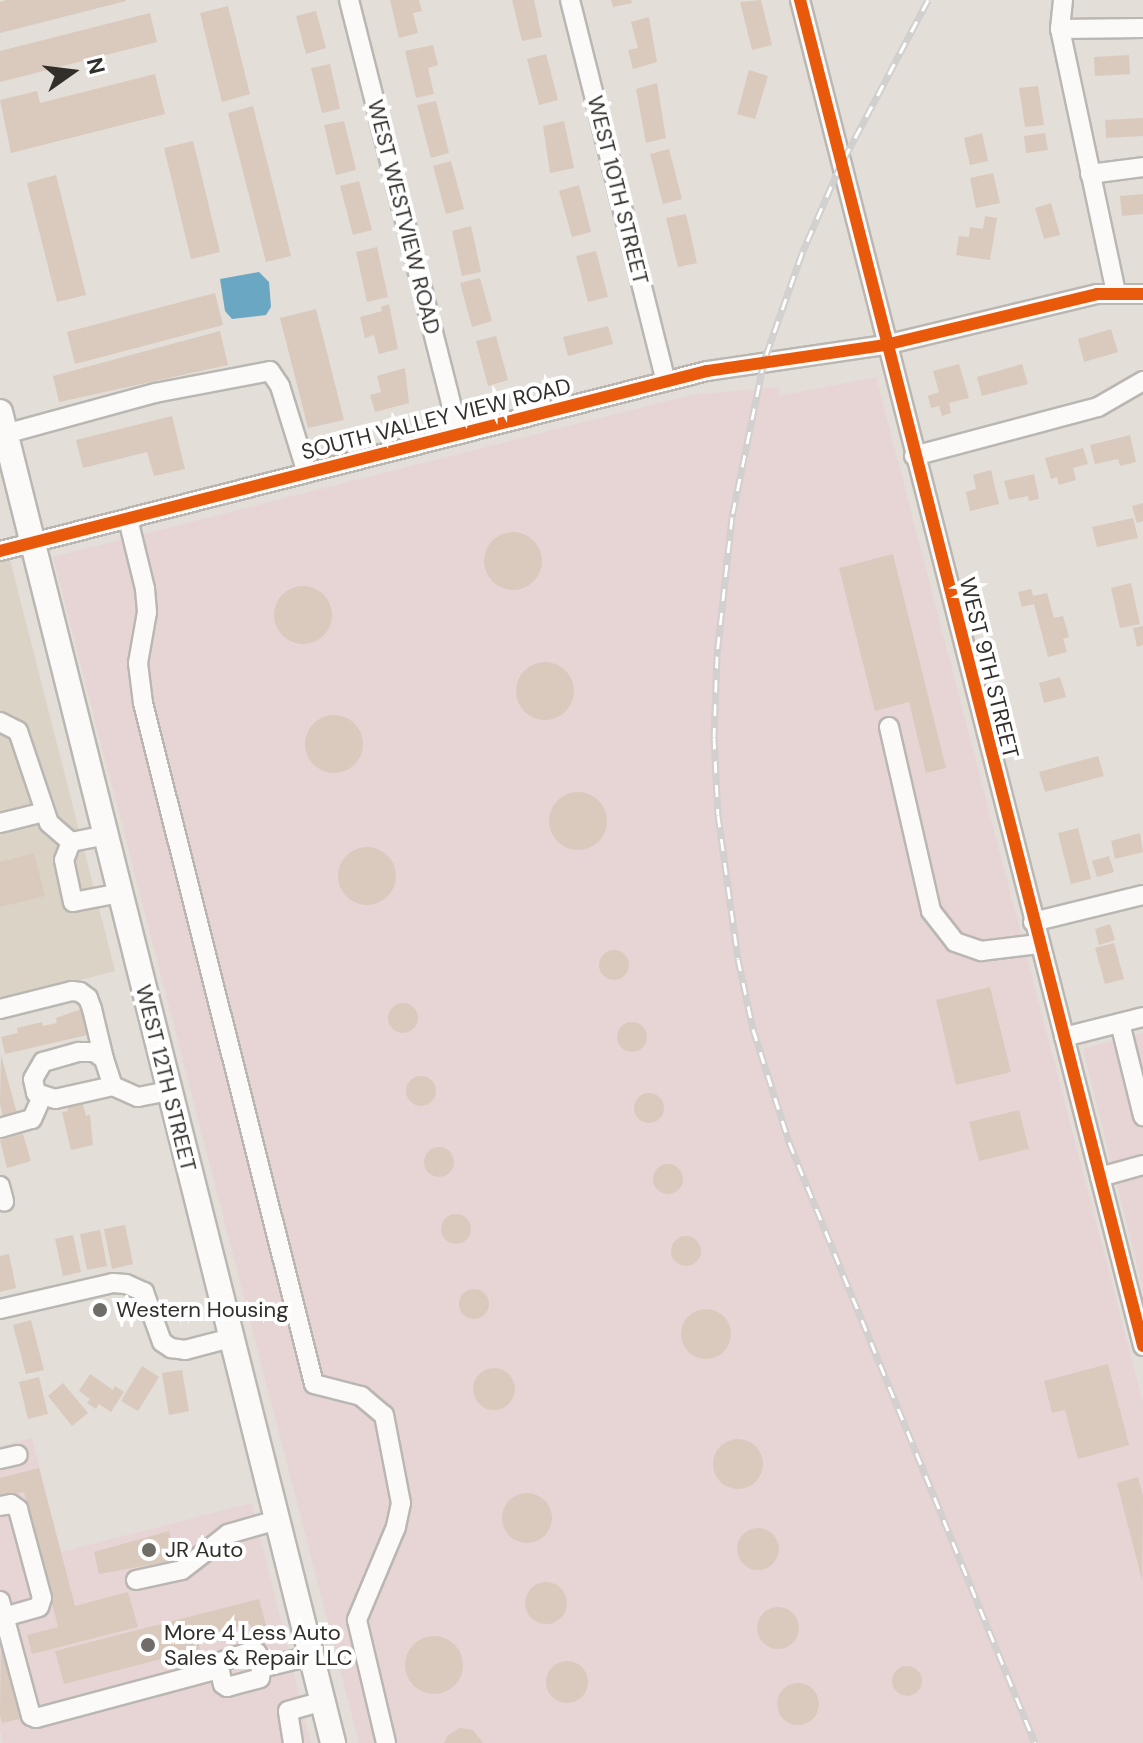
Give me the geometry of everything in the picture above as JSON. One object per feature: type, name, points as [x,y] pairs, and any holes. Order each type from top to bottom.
[{"type":"main road","name":"WEST 12TH STREET","points":[[3,423],[333,1743]]},
{"type":"street","name":"WEST WESTVIEW ROAD","points":[[349,0],[459,434]]},
{"type":"street","name":"WEST 10TH STREET","points":[[570,0],[666,381]]},
{"type":"street","name":"WEST 9TH STREET","points":[[800,0],[885,345],[1142,1339]]},
{"type":"street","points":[[1063,0],[1060,29],[1116,293]]},
{"type":"street","points":[[1060,29],[1143,28]]},
{"type":"street","points":[[1090,174],[1143,167]]},
{"type":"street","name":"SOUTH VALLEY VIEW ROAD","points":[[0,551],[666,381],[764,361],[885,345],[1075,299],[1116,293],[1143,294]]},
{"type":"street","points":[[3,423],[270,371],[280,386],[307,473]]},
{"type":"street","points":[[914,456],[1098,407],[1143,381]]},
{"type":"street","points":[[128,519],[145,589],[146,629],[139,648],[137,679],[314,1384],[361,1396],[384,1415],[401,1503],[396,1527],[357,1620],[386,1743]]},
{"type":"street","points":[[0,722],[18,731],[49,823],[71,842]]},
{"type":"street","points":[[889,727],[931,911],[955,942],[981,951],[1039,944]]},
{"type":"street","points":[[0,823],[44,812]]},
{"type":"street","points":[[71,842],[106,835]]},
{"type":"street","points":[[71,842],[64,860],[73,902],[120,893]]},
{"type":"street","points":[[1033,922],[1143,895]]},
{"type":"street","points":[[0,1009],[72,991],[80,992],[88,998],[92,1009],[113,1086]]},
{"type":"street","points":[[1064,1037],[1143,1017]]},
{"type":"street","points":[[1120,1023],[1143,1116]]},
{"type":"street","points":[[104,1059],[94,1052],[79,1052],[43,1062],[33,1079],[36,1093],[55,1099],[113,1086],[138,1097],[169,1091]]},
{"type":"street","points":[[0,1128],[32,1119],[42,1097]]},
{"type":"street","points":[[1100,1177],[1143,1165]]},
{"type":"street","points":[[0,1309],[113,1283],[126,1284],[144,1292],[162,1342],[171,1348],[185,1350],[231,1338]]},
{"type":"street","points":[[0,1506],[11,1504],[18,1509],[42,1598],[39,1607],[2,1609],[31,1716],[36,1718],[219,1669],[227,1687],[260,1678],[261,1668],[311,1656]]},
{"type":"street","points":[[136,1580],[182,1570],[228,1534],[277,1520]]},
{"type":"street","points":[[293,1743],[288,1711],[322,1701]]},
{"type":"shaded area","points":[[876,377],[1143,1403],[1143,1743],[359,1743],[53,557],[691,395],[780,387],[779,396]]},
{"type":"shaded area","points":[[9,556],[115,971],[0,1001],[0,558]]},
{"type":"shaded area","points":[[1143,1033],[1143,1288],[1083,1049]]},
{"type":"shaded area","points":[[32,1438],[61,1552],[252,1503],[311,1743],[3,1743],[0,1730],[0,1446]]},
{"type":"water","points":[[259,272],[269,282],[271,307],[266,315],[232,319],[225,311],[220,279]]},
{"type":"building","points":[[390,0],[419,0],[422,11],[413,13],[418,33],[399,38]]},
{"type":"building","points":[[512,0],[534,0],[542,37],[522,41]]},
{"type":"building","points":[[611,0],[631,0],[632,3],[613,7]]},
{"type":"building","points":[[761,0],[772,45],[752,50],[740,2]]},
{"type":"building","points":[[126,1],[0,33],[0,2]]},
{"type":"building","points":[[228,6],[250,94],[222,102],[200,13]]},
{"type":"building","points":[[316,11],[326,48],[306,54],[296,16]]},
{"type":"building","points":[[150,13],[157,42],[0,82],[0,51]]},
{"type":"building","points":[[649,17],[657,62],[633,69],[628,50],[638,48],[631,22]]},
{"type":"building","points":[[433,45],[438,65],[428,68],[434,94],[416,98],[405,51]]},
{"type":"building","points":[[546,54],[558,100],[539,105],[527,59]]},
{"type":"building","points":[[1129,55],[1130,74],[1095,76],[1094,57]]},
{"type":"building","points":[[330,64],[340,109],[322,113],[311,68]]},
{"type":"building","points":[[749,70],[768,76],[755,119],[737,114]]},
{"type":"building","points":[[155,74],[165,114],[11,153],[0,100],[37,91],[40,103]]},
{"type":"building","points":[[657,83],[666,138],[646,143],[636,89]]},
{"type":"building","points":[[1038,86],[1044,125],[1025,127],[1019,88]]},
{"type":"building","points":[[436,101],[449,153],[431,158],[417,105]]},
{"type":"building","points":[[253,106],[291,256],[266,262],[228,113]]},
{"type":"building","points":[[1143,118],[1143,136],[1106,138],[1105,120]]},
{"type":"building","points":[[344,121],[356,170],[336,175],[324,125]]},
{"type":"building","points":[[564,121],[574,168],[550,173],[543,126]]},
{"type":"building","points":[[982,133],[988,161],[970,165],[964,138]]},
{"type":"building","points":[[1045,133],[1048,150],[1026,153],[1024,136]]},
{"type":"building","points":[[193,141],[220,252],[191,259],[164,148]]},
{"type":"building","points":[[669,149],[682,199],[663,204],[650,154]]},
{"type":"building","points":[[451,161],[464,209],[446,214],[433,166]]},
{"type":"building","points":[[993,173],[1000,203],[976,208],[970,178]]},
{"type":"building","points":[[56,175],[86,295],[57,302],[27,183]]},
{"type":"building","points":[[359,181],[372,230],[353,235],[340,186]]},
{"type":"building","points":[[579,185],[591,232],[572,237],[559,191]]},
{"type":"building","points":[[1143,194],[1143,214],[1122,216],[1120,196]]},
{"type":"building","points":[[1051,203],[1060,235],[1044,239],[1035,208]]},
{"type":"building","points":[[686,214],[697,263],[678,267],[666,218]]},
{"type":"building","points":[[985,216],[997,218],[990,260],[956,255],[959,236],[969,237],[970,227],[983,229]]},
{"type":"building","points":[[471,226],[481,272],[462,276],[452,231]]},
{"type":"building","points":[[377,247],[388,297],[367,302],[356,252]]},
{"type":"building","points":[[596,251],[608,297],[588,302],[576,256]]},
{"type":"building","points":[[480,278],[492,321],[472,327],[460,283]]},
{"type":"building","points":[[215,293],[223,325],[75,364],[67,332]]},
{"type":"building","points":[[389,304],[398,349],[379,354],[374,335],[365,338],[360,317],[382,311],[381,307]]},
{"type":"building","points":[[316,309],[344,420],[308,428],[280,318]]},
{"type":"building","points":[[608,326],[613,344],[568,356],[563,337]]},
{"type":"building","points":[[1111,329],[1118,352],[1084,362],[1078,339]]},
{"type":"building","points":[[220,331],[228,365],[59,402],[53,376]]},
{"type":"building","points":[[496,336],[508,380],[488,386],[476,341]]},
{"type":"building","points":[[959,364],[969,398],[949,403],[951,413],[942,416],[939,406],[931,408],[928,396],[939,392],[933,371]]},
{"type":"building","points":[[1022,364],[1028,384],[982,396],[977,377]]},
{"type":"building","points":[[405,368],[409,403],[375,412],[370,395],[381,392],[377,376]]},
{"type":"building","points":[[172,416],[185,469],[154,476],[147,452],[83,468],[76,440]]},
{"type":"building","points":[[1130,435],[1136,462],[1120,466],[1118,459],[1095,464],[1090,445]]},
{"type":"building","points":[[1083,448],[1088,464],[1073,468],[1076,480],[1059,485],[1057,477],[1051,479],[1045,458]]},
{"type":"building","points":[[991,470],[999,504],[970,511],[966,492],[976,489],[973,475]]},
{"type":"building","points":[[1034,474],[1039,499],[1029,501],[1028,496],[1009,500],[1004,481]]},
{"type":"building","points":[[1143,503],[1143,521],[1137,523],[1132,506]]},
{"type":"building","points":[[1133,518],[1138,538],[1097,547],[1092,527]]},
{"type":"building","points":[[513,532],[534,540],[542,561],[534,582],[513,590],[492,582],[484,561],[492,540]]},
{"type":"building","points":[[893,554],[946,768],[926,773],[909,702],[875,711],[839,568]]},
{"type":"building","points":[[1131,583],[1140,624],[1120,628],[1111,588]]},
{"type":"building","points":[[303,586],[324,594],[332,615],[324,636],[303,644],[282,636],[274,615],[282,594]]},
{"type":"building","points":[[1031,589],[1033,596],[1047,593],[1054,618],[1063,616],[1069,637],[1063,639],[1067,652],[1048,657],[1034,604],[1022,607],[1018,592]]},
{"type":"building","points":[[1143,626],[1143,645],[1137,647],[1133,628]]},
{"type":"building","points":[[545,662],[566,670],[574,691],[566,712],[545,720],[524,712],[516,691],[524,670]]},
{"type":"building","points":[[1060,677],[1066,697],[1044,703],[1039,683]]},
{"type":"building","points":[[334,715],[355,723],[363,744],[355,765],[334,773],[313,765],[305,744],[313,723]]},
{"type":"building","points":[[1098,756],[1104,776],[1045,792],[1039,772]]},
{"type":"building","points":[[578,792],[599,800],[607,821],[599,842],[578,850],[557,842],[549,821],[557,800]]},
{"type":"building","points":[[1078,828],[1091,879],[1071,884],[1058,833]]},
{"type":"building","points":[[1140,833],[1143,852],[1115,859],[1111,841]]},
{"type":"building","points":[[367,847],[388,855],[396,876],[388,897],[367,905],[346,897],[338,876],[346,855]]},
{"type":"building","points":[[34,853],[45,896],[0,907],[0,862]]},
{"type":"building","points":[[1109,856],[1114,872],[1097,877],[1092,861]]},
{"type":"building","points":[[1110,924],[1115,940],[1099,945],[1095,929]]},
{"type":"building","points":[[1114,943],[1124,979],[1105,984],[1095,948]]},
{"type":"building","points":[[614,950],[620,951],[628,959],[628,971],[620,979],[614,980],[608,979],[600,971],[599,965],[600,959],[608,951]]},
{"type":"building","points":[[990,987],[1011,1072],[956,1085],[936,1000]]},
{"type":"building","points":[[403,1003],[409,1004],[417,1012],[417,1024],[409,1032],[403,1033],[397,1032],[389,1024],[388,1018],[389,1012],[397,1004]]},
{"type":"building","points":[[81,1009],[87,1035],[5,1054],[1,1037],[18,1033],[17,1028],[42,1022],[43,1026],[57,1023],[56,1018]]},
{"type":"building","points":[[632,1022],[638,1023],[646,1031],[646,1043],[638,1051],[632,1052],[626,1051],[618,1043],[617,1037],[618,1031],[626,1023]]},
{"type":"building","points":[[1,1055],[18,1117],[4,1121],[0,1104]]},
{"type":"building","points":[[421,1076],[427,1077],[435,1085],[435,1097],[427,1105],[421,1106],[415,1105],[407,1097],[406,1091],[407,1085],[415,1077]]},
{"type":"building","points":[[649,1093],[655,1094],[663,1102],[663,1114],[655,1122],[649,1123],[643,1122],[635,1114],[634,1108],[635,1102],[643,1094]]},
{"type":"building","points":[[81,1097],[86,1116],[90,1115],[93,1145],[71,1150],[62,1112],[68,1111],[66,1100]]},
{"type":"building","points":[[1019,1110],[1029,1149],[979,1161],[969,1122]]},
{"type":"building","points":[[23,1134],[31,1161],[7,1168],[0,1140]]},
{"type":"building","points":[[439,1147],[445,1148],[453,1156],[453,1168],[445,1176],[439,1177],[433,1176],[425,1168],[424,1162],[425,1156],[433,1148]]},
{"type":"building","points":[[668,1164],[674,1165],[682,1173],[682,1185],[674,1193],[668,1194],[662,1193],[654,1185],[653,1179],[654,1173],[662,1165]]},
{"type":"building","points":[[456,1214],[462,1215],[470,1223],[470,1235],[462,1243],[456,1244],[450,1243],[442,1235],[441,1229],[442,1223],[450,1215]]},
{"type":"building","points":[[125,1225],[133,1264],[112,1269],[104,1229]]},
{"type":"building","points":[[100,1230],[107,1266],[87,1270],[80,1234]]},
{"type":"building","points":[[73,1235],[81,1272],[63,1276],[55,1239]]},
{"type":"building","points":[[686,1236],[692,1237],[700,1245],[700,1257],[692,1265],[686,1266],[680,1265],[672,1257],[671,1251],[672,1245],[680,1237]]},
{"type":"building","points":[[9,1254],[16,1288],[0,1292],[0,1256]]},
{"type":"building","points":[[474,1289],[480,1290],[488,1298],[488,1310],[480,1318],[474,1319],[468,1318],[460,1310],[459,1304],[460,1298],[468,1290]]},
{"type":"building","points":[[706,1309],[724,1316],[731,1334],[724,1352],[706,1359],[688,1352],[681,1334],[688,1316]]},
{"type":"building","points":[[31,1320],[44,1370],[26,1374],[13,1325]]},
{"type":"building","points":[[1108,1364],[1129,1445],[1078,1459],[1065,1410],[1052,1413],[1044,1381]]},
{"type":"building","points":[[142,1366],[159,1377],[138,1411],[121,1401]]},
{"type":"building","points":[[494,1368],[509,1374],[515,1389],[509,1404],[494,1410],[479,1404],[473,1389],[479,1374]]},
{"type":"building","points":[[182,1370],[189,1411],[169,1415],[162,1373]]},
{"type":"building","points":[[90,1374],[113,1390],[115,1386],[124,1392],[111,1412],[99,1404],[96,1409],[87,1403],[90,1399],[79,1391]]},
{"type":"building","points":[[39,1377],[48,1414],[28,1419],[19,1382]]},
{"type":"building","points":[[63,1383],[88,1413],[72,1426],[48,1396]]},
{"type":"building","points":[[738,1439],[756,1446],[763,1464],[756,1482],[738,1489],[720,1482],[713,1464],[720,1446]]},
{"type":"building","points":[[39,1468],[75,1606],[128,1592],[138,1627],[32,1654],[27,1635],[58,1627],[24,1492],[0,1498],[0,1478]]},
{"type":"building","points":[[1138,1477],[1143,1496],[1142,1580],[1117,1483]]},
{"type":"building","points":[[527,1493],[545,1500],[552,1518],[545,1536],[527,1543],[509,1536],[502,1518],[509,1500]]},
{"type":"building","points":[[758,1528],[773,1534],[779,1549],[773,1564],[758,1570],[743,1564],[737,1549],[743,1534]]},
{"type":"building","points":[[169,1531],[177,1560],[99,1574],[94,1552]]},
{"type":"building","points":[[546,1582],[561,1588],[567,1603],[561,1618],[546,1624],[531,1618],[525,1603],[531,1588]]},
{"type":"building","points":[[259,1599],[268,1632],[253,1636],[250,1624],[197,1638],[200,1649],[64,1684],[55,1651]]},
{"type":"building","points":[[778,1607],[793,1613],[799,1628],[793,1643],[778,1649],[763,1643],[757,1628],[763,1613]]},
{"type":"building","points":[[434,1636],[455,1644],[463,1665],[455,1686],[434,1694],[413,1686],[405,1665],[413,1644]]},
{"type":"building","points":[[1,1647],[20,1719],[2,1723],[0,1715]]},
{"type":"building","points":[[567,1661],[582,1667],[588,1682],[582,1697],[567,1703],[552,1697],[546,1682],[552,1667]]},
{"type":"building","points":[[907,1666],[913,1667],[921,1675],[921,1687],[913,1695],[907,1696],[901,1695],[893,1687],[892,1681],[893,1675],[901,1667]]},
{"type":"building","points":[[798,1683],[813,1689],[819,1704],[813,1719],[798,1725],[783,1719],[777,1704],[783,1689]]},
{"type":"building","points":[[460,1728],[473,1730],[483,1743],[444,1743],[448,1735]]},
{"type":"railway","points":[[928,0],[841,164],[802,253],[764,361],[732,517],[717,656],[714,737],[718,815],[738,959],[753,1029],[789,1142],[1035,1743]]},
{"type":"cycle path","points":[[800,0],[1143,1346]]},
{"type":"cycle path","points":[[0,551],[707,371],[885,345],[1097,294],[1143,294]]},
{"type":"place","name":"Western Housing","points":[[100,1310]]},
{"type":"place","name":"JR Auto","points":[[149,1550]]},
{"type":"place","name":"More 4 Less Auto Sales & Repair LLC","points":[[148,1645]]}]
